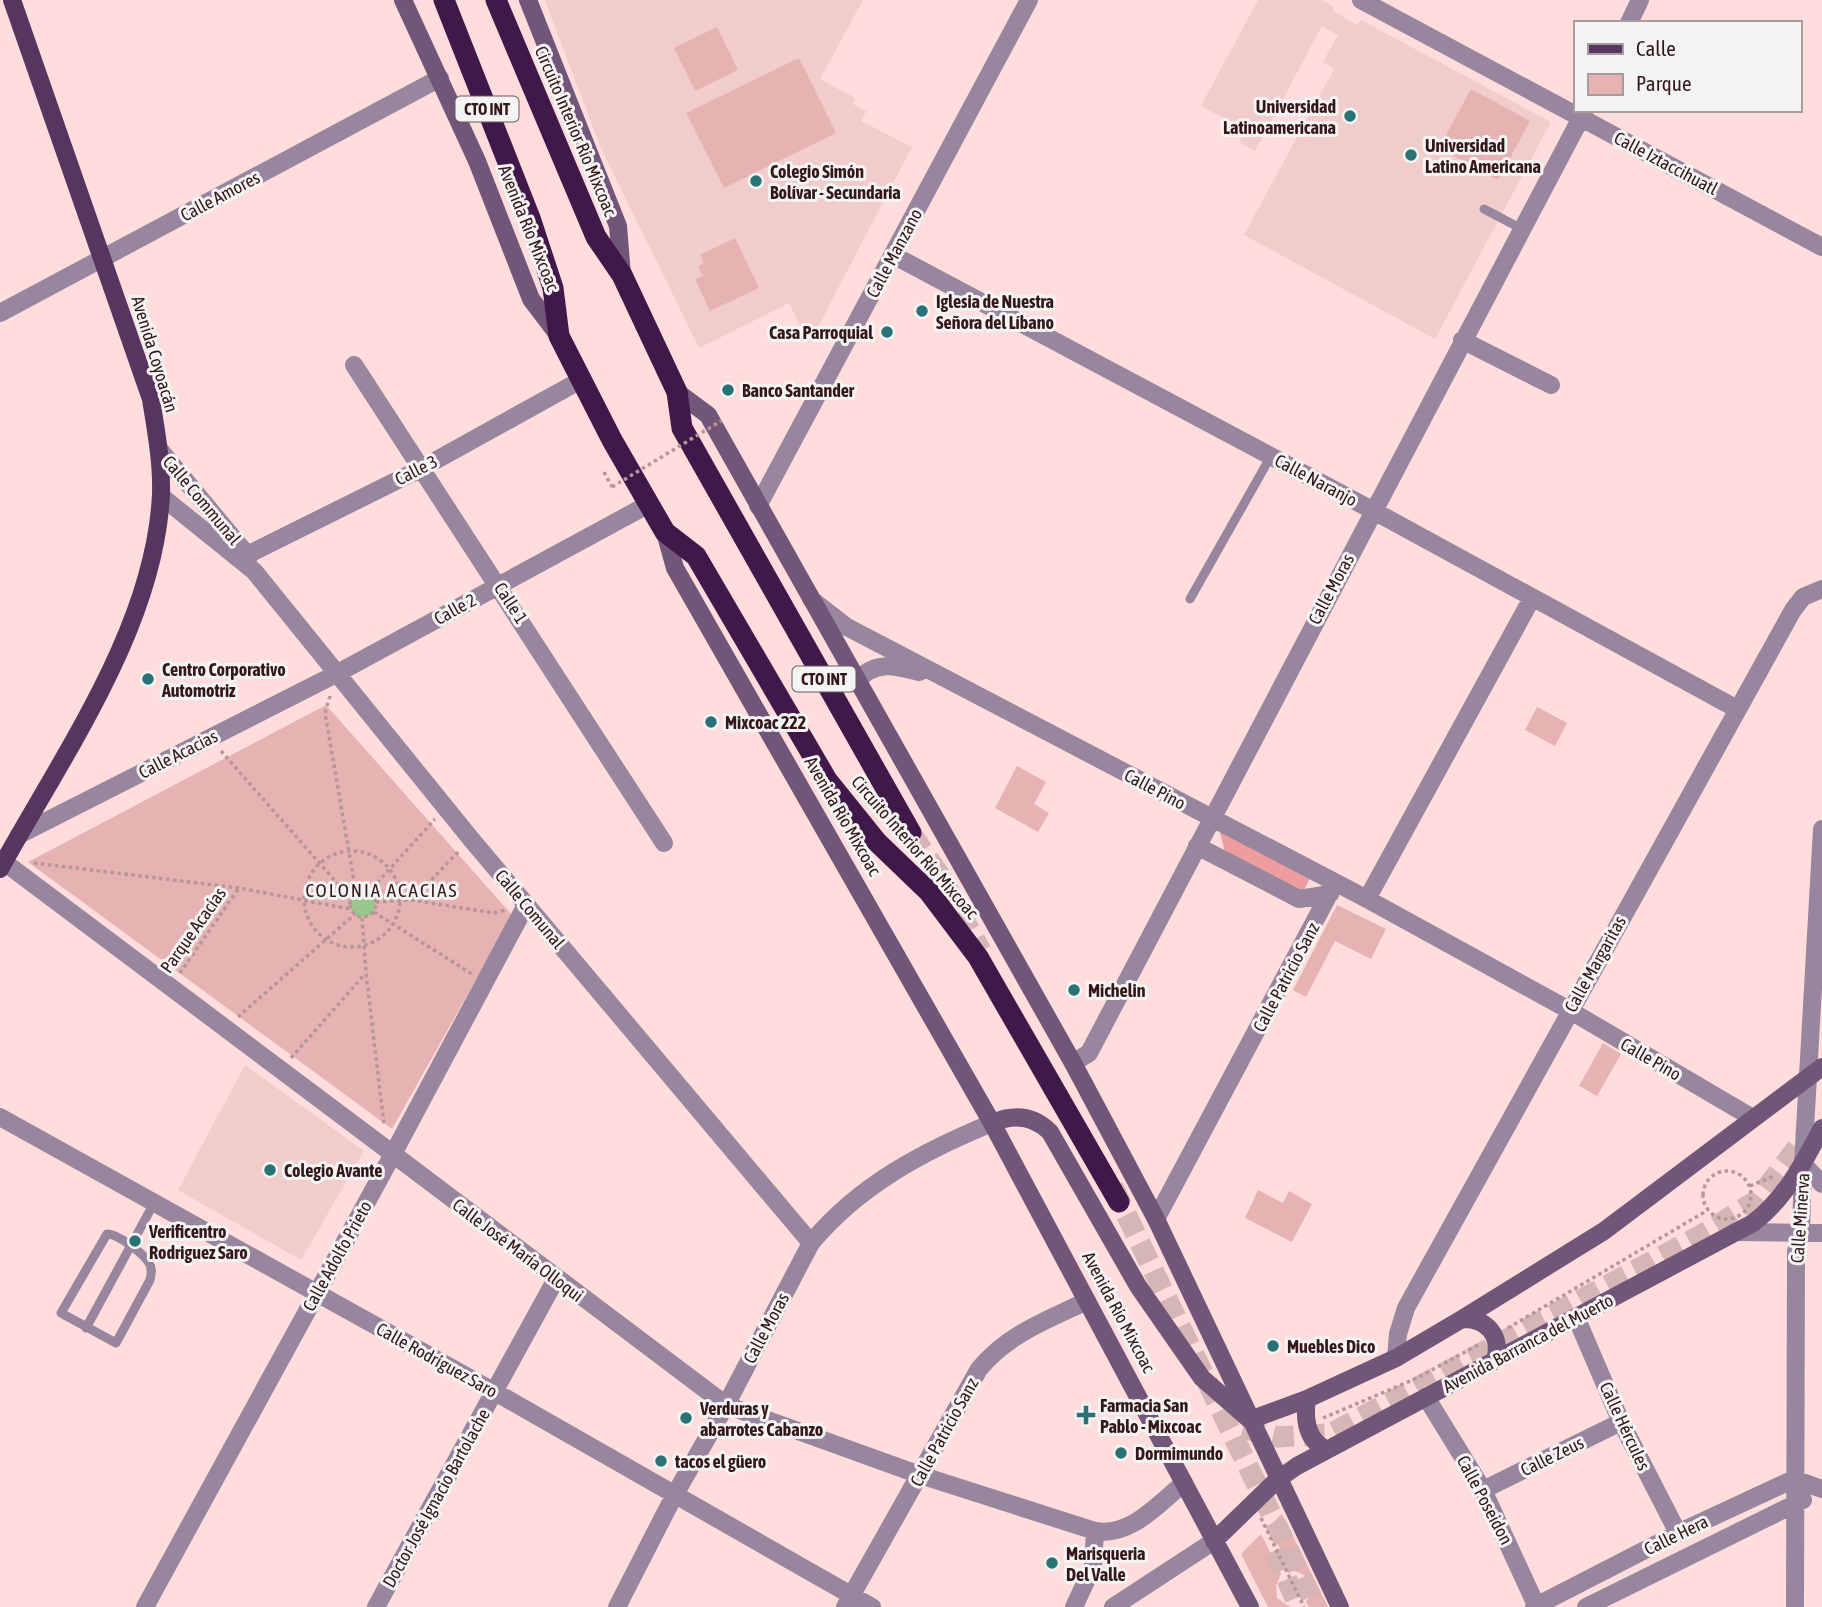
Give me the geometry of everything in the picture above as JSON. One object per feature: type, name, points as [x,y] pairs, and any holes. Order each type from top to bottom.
[{"type":"highway","name":"CTO INT","points":[[444,0],[530,218],[553,288],[559,336]]},
{"type":"highway","name":"Circuito Interior Río Mixcoac","points":[[496,0],[596,237],[622,275]]},
{"type":"highway","name":"CTO INT","points":[[622,275],[677,393]]},
{"type":"highway","name":"Avenida Río Mixcoac","points":[[559,336],[665,532]]},
{"type":"highway","name":"Circuito Interior Río Mixcoac","points":[[677,393],[681,428],[911,833]]},
{"type":"highway","name":"Circuito Interior Río Mixcoac","points":[[665,532],[696,556],[827,780],[877,842],[929,892],[978,957],[1119,1202]]},
{"type":"main road","name":"Avenida Coyoacán","points":[[1,864],[125,641],[139,600],[161,496],[160,450],[151,399],[12,0]]},
{"type":"main road","name":"Avenida Río Mixcoac","points":[[403,0],[496,206],[531,299],[559,336]]},
{"type":"main road","name":"CTO INT","points":[[528,0],[618,226],[622,275]]},
{"type":"main road","name":"CTO INT","points":[[677,393],[708,415],[1073,1063],[1156,1219],[1277,1480],[1340,1607]]},
{"type":"main road","name":"Avenida Río Mixcoac","points":[[665,532],[675,568],[992,1123],[1250,1607]]},
{"type":"main road","points":[[992,1123],[1008,1117],[1023,1117],[1037,1121],[1050,1132],[1138,1286],[1202,1378],[1250,1420],[1307,1399],[1396,1357],[1462,1319],[1604,1231],[1751,1117],[1822,1067]]},
{"type":"main road","name":"Avenida Barranca del Muerto","points":[[1214,1541],[1277,1480],[1327,1450],[1753,1223],[1771,1207],[1803,1164],[1822,1128]]},
{"type":"main road","points":[[1462,1319],[1478,1320],[1491,1329],[1497,1344],[1495,1360]]},
{"type":"main road","points":[[1307,1399],[1304,1417],[1310,1434],[1319,1446],[1327,1450]]},
{"type":"street","name":"Calle Manzano","points":[[758,506],[1029,0]]},
{"type":"street","name":"Calle Iztaccihuatl","points":[[1361,0],[1574,109]]},
{"type":"street","points":[[1630,21],[1640,0]]},
{"type":"street","name":"Calle Amores","points":[[0,313],[440,78]]},
{"type":"street","name":"Calle Iztaccihuatl","points":[[1584,114],[1822,247]]},
{"type":"street","name":"Calle Moras","points":[[1073,1063],[1089,1053],[1462,340],[1584,114]]},
{"type":"street","name":"Calle Naranjo","points":[[893,255],[1373,510],[1737,709]]},
{"type":"street","points":[[1462,340],[1551,385]]},
{"type":"street","name":"Calle 1","points":[[354,365],[664,843]]},
{"type":"street","name":"Calle 3","points":[[247,561],[581,380]]},
{"type":"street","name":"Calle Communal","points":[[160,450],[247,561]]},
{"type":"street","name":"Calle Comunal","points":[[161,496],[247,561],[471,839],[811,1243]]},
{"type":"street","name":"Calle 2","points":[[336,674],[649,505]]},
{"type":"street","name":"Calle Margaritas","points":[[1396,1357],[1398,1334],[1406,1308],[1569,1010],[1793,610],[1803,597],[1822,589]]},
{"type":"street","name":"Calle Pino","points":[[810,598],[846,627],[1212,818],[1333,889],[1367,900],[1569,1010],[1751,1117]]},
{"type":"street","points":[[1367,900],[1532,598]]},
{"type":"street","name":"Calle Pino","points":[[857,681],[864,673],[884,665],[943,678]]},
{"type":"street","name":"Calle Acacias","points":[[19,835],[336,674]]},
{"type":"street","name":"Calle Minerva","points":[[1795,1607],[1796,1251],[1801,1234],[1806,1079],[1822,829]]},
{"type":"street","points":[[1197,846],[1299,899],[1333,889]]},
{"type":"street","name":"Calle José María Olloqui","points":[[1,864],[225,1028],[726,1405],[920,1475],[1095,1531]]},
{"type":"street","name":"Calle Patricio Sanz","points":[[1156,1219],[1333,889]]},
{"type":"street","name":"Calle Adolfo Prieto","points":[[145,1607],[486,984],[526,905]]},
{"type":"street","name":"Calle Rodríguez Saro","points":[[0,1117],[495,1391],[848,1601],[872,1607]]},
{"type":"street","name":"Calle Moras","points":[[617,1607],[811,1243],[855,1197],[891,1171],[992,1123]]},
{"type":"street","points":[[1803,1164],[1822,1184]]},
{"type":"street","points":[[1735,1232],[1822,1233]]},
{"type":"street","name":"Doctor José Ignacio Bartolache","points":[[376,1607],[556,1279]]},
{"type":"street","name":"Calle Patricio Sanz","points":[[848,1601],[979,1369],[995,1349],[1016,1334],[1087,1300]]},
{"type":"street","name":"Calle Hércules","points":[[1576,1317],[1621,1422],[1678,1533]]},
{"type":"street","name":"Calle Poseidon","points":[[1426,1397],[1483,1490],[1536,1607]]},
{"type":"street","name":"Calle Zeus","points":[[1483,1490],[1621,1422]]},
{"type":"street","name":"Calle Hera","points":[[1536,1607],[1678,1533],[1794,1479],[1822,1490]]},
{"type":"street","points":[[1074,1607],[1093,1566],[1095,1531],[1115,1532],[1130,1526],[1184,1483]]},
{"type":"street","name":"Calle Hera","points":[[1586,1607],[1822,1490]]},
{"type":"street","points":[[1113,1607],[1214,1541]]},
{"type":"lane","points":[[1484,209],[1522,229]]},
{"type":"lane","points":[[1190,599],[1271,456]]},
{"type":"lane","points":[[86,1328],[154,1203]]},
{"type":"lane","points":[[112,1234],[130,1247],[147,1261],[152,1271],[116,1343],[61,1313],[103,1236],[112,1234]]},
{"type":"path","points":[[604,472],[612,486],[721,421]]},
{"type":"path","points":[[336,674],[325,713],[356,893]]},
{"type":"path","points":[[209,738],[351,899]]},
{"type":"path","points":[[368,893],[389,867],[446,808]]},
{"type":"path","points":[[412,900],[471,839]]},
{"type":"path","points":[[348,850],[370,854],[389,867],[400,889],[401,901],[394,923],[387,933],[364,946],[350,947],[326,940],[310,922],[303,902],[304,887],[319,863],[333,854],[348,850]]},
{"type":"path","points":[[1,864],[37,863],[239,888],[350,909],[362,918]]},
{"type":"path","name":"Parque Acacías","points":[[179,976],[239,888]]},
{"type":"path","points":[[356,893],[368,893],[376,902]]},
{"type":"path","points":[[350,909],[351,899],[356,893]]},
{"type":"path","points":[[376,902],[412,900],[494,913],[526,905]]},
{"type":"path","points":[[374,912],[376,902]]},
{"type":"path","points":[[374,912],[486,984]]},
{"type":"path","points":[[362,918],[374,912]]},
{"type":"path","points":[[225,1028],[355,914]]},
{"type":"path","points":[[362,918],[380,1111],[393,1154]]},
{"type":"path","points":[[281,1070],[366,973]]},
{"type":"path","points":[[1723,1171],[1740,1174],[1746,1179],[1752,1194],[1748,1208],[1728,1219],[1708,1210],[1703,1194],[1709,1179],[1723,1171]]},
{"type":"path","points":[[1254,1504],[1304,1607]]},
{"type":"shaded area","name":"Colegio Simón Bolívar - Secundaria","points":[[545,0],[863,0],[820,79],[855,98],[853,104],[866,111],[861,121],[912,147],[809,344],[789,303],[699,348],[600,146]]},
{"type":"shaded area","name":"Universidad Latino Americana","points":[[1258,0],[1322,0],[1334,7],[1333,11],[1357,25],[1361,20],[1551,122],[1435,339],[1244,235],[1334,69],[1323,62],[1338,35],[1322,26],[1255,151],[1239,142],[1247,125],[1240,121],[1237,125],[1201,106]]},
{"type":"shaded area","points":[[1218,825],[1312,874],[1301,896],[1226,856]]},
{"type":"shaded area","points":[[363,891],[372,895],[376,904],[372,913],[363,917],[354,913],[350,904],[354,895]]},
{"type":"shaded area","name":"Colegio Avante","points":[[245,1065],[364,1151],[301,1260],[178,1190]]},
{"type":"green space","points":[[717,27],[738,70],[695,91],[674,48]]},
{"type":"green space","points":[[799,58],[836,133],[724,188],[686,113]]},
{"type":"green space","points":[[1471,89],[1530,121],[1498,180],[1439,148]]},
{"type":"green space","points":[[735,238],[759,288],[710,311],[695,279],[703,276],[698,266],[704,263],[700,255]]},
{"type":"green space","points":[[326,705],[512,915],[392,1129],[28,862]]},
{"type":"green space","points":[[1537,707],[1567,723],[1555,746],[1525,730]]},
{"type":"green space","points":[[1017,766],[1046,782],[1034,804],[1049,813],[1038,832],[995,808]]},
{"type":"green space","points":[[1337,905],[1386,929],[1371,959],[1335,941],[1306,997],[1293,990]]},
{"type":"green space","points":[[1603,1043],[1621,1054],[1597,1096],[1579,1086]]},
{"type":"green space","points":[[1258,1190],[1283,1203],[1289,1191],[1312,1204],[1292,1242],[1245,1218]]},
{"type":"green space","points":[[1282,1514],[1328,1607],[1309,1607],[1306,1602],[1310,1591],[1309,1581],[1302,1574],[1291,1571],[1269,1526]]},
{"type":"green space","points":[[1261,1534],[1281,1574],[1276,1585],[1277,1598],[1290,1607],[1268,1607],[1241,1554]]},
{"type":"tunnel","points":[[911,833],[941,877],[981,951]]},
{"type":"tunnel","points":[[1243,1428],[1278,1437],[1330,1434],[1708,1231],[1757,1200],[1822,1115]]},
{"type":"tunnel","points":[[1113,1187],[1316,1607]]},
{"type":"tunnel","points":[[1274,1551],[1299,1607]]},
{"type":"place","name":"Universidad Latinoamericana","points":[[1350,116]]},
{"type":"place","name":"Universidad Latino Americana","points":[[1411,155]]},
{"type":"place","name":"Colegio Simón Bolívar - Secundaria","points":[[756,181]]},
{"type":"place","name":"Iglesia de Nuestra Señora del Líbano","points":[[922,311]]},
{"type":"place","name":"Casa Parroquial","points":[[887,332]]},
{"type":"place","name":"Banco Santander","points":[[728,390]]},
{"type":"place","name":"Centro Corporativo Automotriz","points":[[148,679]]},
{"type":"place","name":"Mixcoac 222","points":[[711,722]]},
{"type":"place","name":"Michelin","points":[[1074,990]]},
{"type":"place","name":"Colegio Avante","points":[[270,1170]]},
{"type":"place","name":"Verificentro Rodriguez Saro","points":[[135,1241]]},
{"type":"place","name":"Muebles Dico","points":[[1273,1346]]},
{"type":"place","name":"Farmacia San Pablo - Mixcoac","points":[[1086,1415]]},
{"type":"place","name":"Verduras y abarrotes Cabanzo","points":[[686,1418]]},
{"type":"place","name":"Dormimundo","points":[[1121,1453]]},
{"type":"place","name":"tacos el güero","points":[[661,1461]]},
{"type":"place","name":"Marisqueria Del Valle","points":[[1052,1563]]},
{"type":"district","name":"COLONIA ACACIAS","points":[[382,890]]}]
